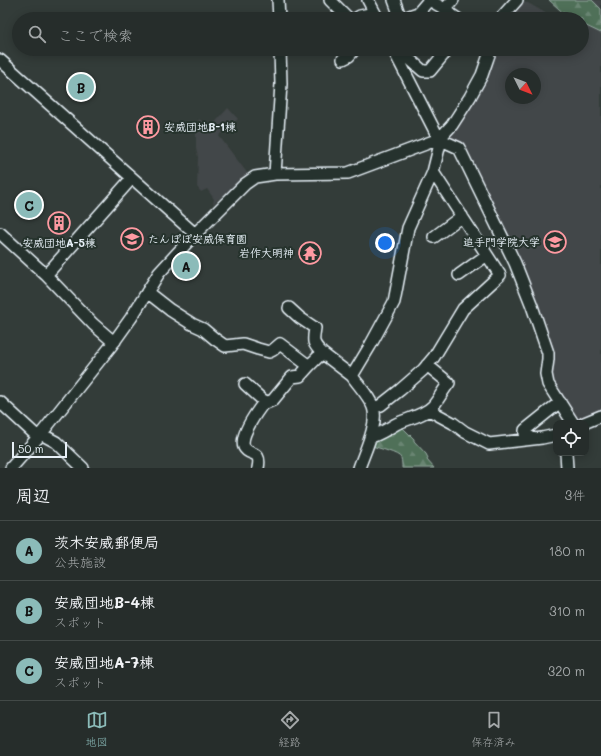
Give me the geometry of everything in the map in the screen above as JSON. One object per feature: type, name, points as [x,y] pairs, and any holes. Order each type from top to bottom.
[{"type":"street","points":[[278,0],[279,12]]},
{"type":"street","points":[[330,0],[342,12]]},
{"type":"street","points":[[368,0],[374,12]]},
{"type":"street","points":[[394,0],[398,12]]},
{"type":"street","points":[[419,12],[429,0],[446,12]]},
{"type":"street","points":[[452,12],[453,0]]},
{"type":"street","points":[[506,12],[517,0]]},
{"type":"street","points":[[275,174],[281,84],[280,56]]},
{"type":"street","points":[[343,59],[350,56]]},
{"type":"street","points":[[352,376],[394,302],[408,228],[433,172],[439,148],[439,139],[397,56]]},
{"type":"street","points":[[406,56],[423,71],[430,71],[442,56]]},
{"type":"street","points":[[11,468],[40,436],[115,341],[159,273],[195,234],[245,184],[255,177],[275,174],[348,173],[439,139],[452,126],[470,97],[482,75],[489,56]]},
{"type":"street","points":[[0,60],[195,234]]},
{"type":"street","points":[[439,139],[459,148],[515,263],[548,353],[546,374],[547,381],[572,420]]},
{"type":"street","points":[[374,408],[381,405],[400,390],[427,365],[434,357],[463,309],[500,275],[433,172]]},
{"type":"street","points":[[46,275],[132,178]]},
{"type":"street","points":[[434,238],[462,216]]},
{"type":"street","points":[[0,233],[46,275],[93,324],[109,338],[115,341]]},
{"type":"street","points":[[459,275],[486,255]]},
{"type":"street","points":[[146,292],[170,310],[203,329],[226,346],[243,344],[269,352],[280,344],[309,366]]},
{"type":"street","points":[[289,308],[300,318],[315,328],[314,344],[322,353],[352,376],[374,408],[374,423],[371,437],[359,468]]},
{"type":"street","points":[[245,384],[266,403],[273,400],[292,377],[300,376],[322,353]]},
{"type":"street","points":[[371,437],[426,412],[434,405],[449,383],[427,365]]},
{"type":"street","points":[[258,468],[259,458],[257,455],[245,448],[243,444],[245,433],[252,418],[265,401]]},
{"type":"street","points":[[0,402],[40,436],[56,442],[83,468]]},
{"type":"street","points":[[532,438],[525,434],[525,430],[560,402]]},
{"type":"street","points":[[429,410],[453,423],[465,432],[489,444],[553,435]]},
{"type":"street","points":[[589,421],[601,416]]},
{"type":"street","points":[[566,456],[567,468]]},
{"type":"shaded area","name":"追手門学院大学","points":[[581,0],[601,0],[601,413],[584,420],[575,420],[550,379],[554,356],[536,303],[482,180],[462,148],[452,140],[450,133],[492,56],[589,56],[589,12],[575,12]]},
{"type":"shaded area","points":[[520,2],[528,3],[544,12],[512,12]]},
{"type":"shaded area","points":[[228,108],[238,119],[219,136],[248,174],[213,204],[214,199],[207,189],[201,192],[197,187],[198,157],[196,149],[196,131],[199,119],[210,128]]},
{"type":"green space","points":[[549,0],[592,0],[601,9],[601,33],[589,27],[589,12],[562,12]]},
{"type":"green space","points":[[402,427],[426,454],[428,458],[427,460],[434,468],[402,468],[401,458],[399,456],[372,446],[374,440]]},
{"type":"place","name":"安威団地B-4棟","points":[[81,87]]},
{"type":"place","name":"安威団地B-1棟","points":[[148,127]]},
{"type":"place","name":"安威団地A-7棟","points":[[29,205]]},
{"type":"place","name":"安威団地A-5棟","points":[[59,223]]},
{"type":"place","name":"たんぽぽ安威保育園","points":[[132,239]]},
{"type":"place","name":"追手門学院大学","points":[[555,242]]},
{"type":"place","name":"岩作大明神","points":[[310,253]]},
{"type":"place","name":"茨木安威郵便局","points":[[186,266]]}]
